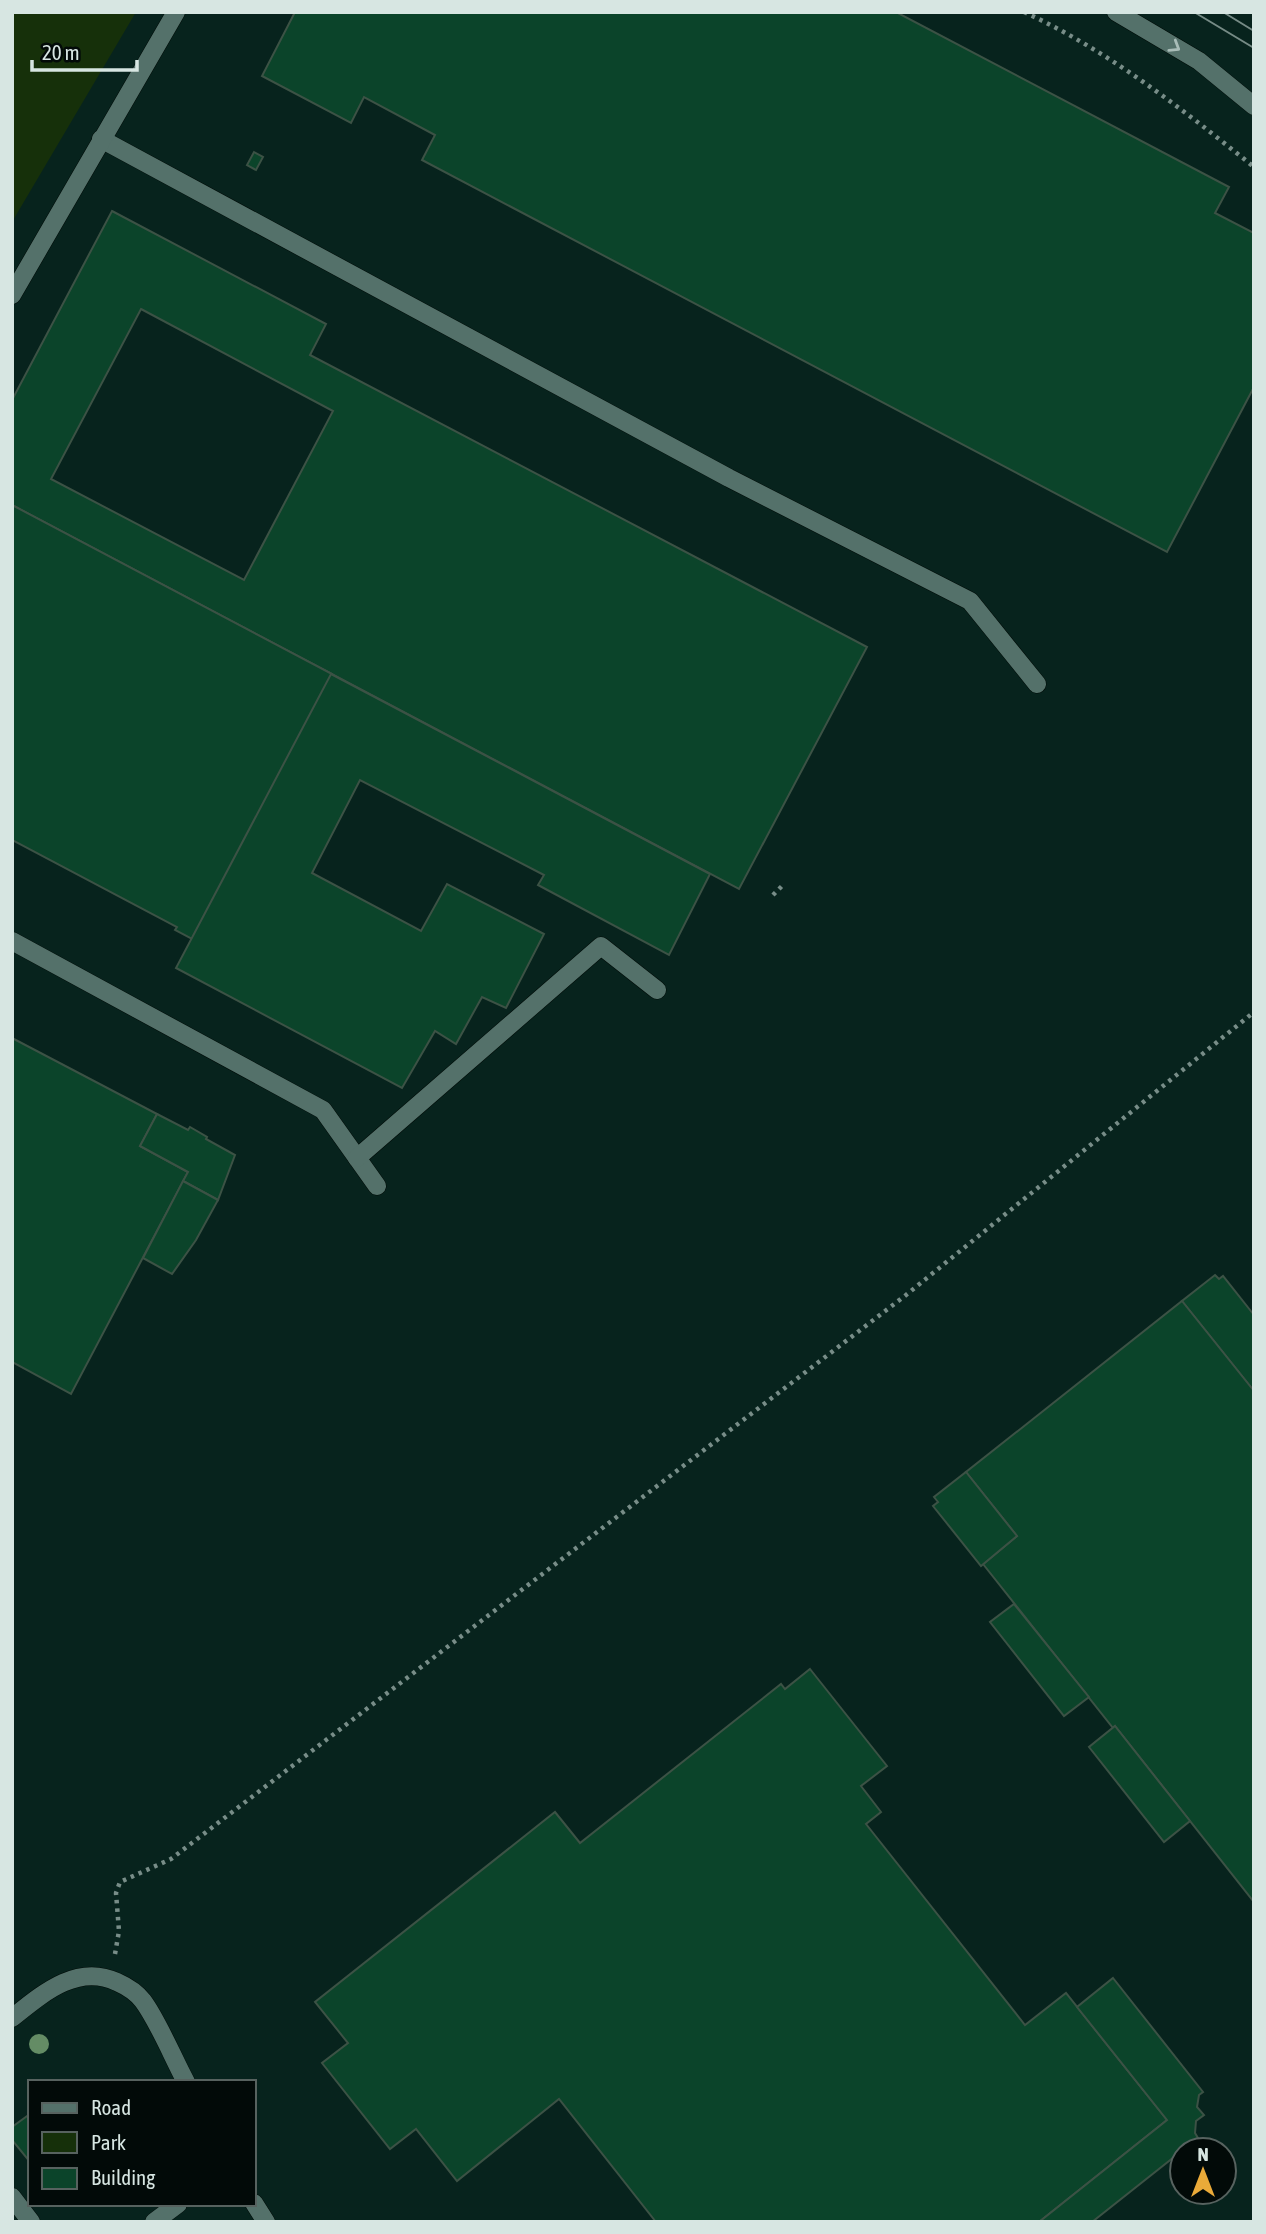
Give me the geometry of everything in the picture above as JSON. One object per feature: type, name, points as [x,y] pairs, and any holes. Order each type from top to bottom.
[{"type":"street","points":[[12,295],[176,12]]},
{"type":"street","points":[[1116,12],[1199,61],[1254,106]]},
{"type":"street","points":[[101,139],[717,471],[970,601],[1037,684]]},
{"type":"street","points":[[12,941],[323,1110],[377,1185]]},
{"type":"street","points":[[357,1158],[601,947],[657,990]]},
{"type":"street","points":[[12,2018],[44,1992],[65,1981],[95,1975],[110,1978],[126,1986],[142,2000],[185,2080]]},
{"type":"street","points":[[12,2197],[31,2222]]},
{"type":"street","points":[[154,2222],[174,2206]]},
{"type":"street","points":[[256,2206],[266,2222]]},
{"type":"path","points":[[1024,12],[1123,68],[1191,116],[1254,167]]},
{"type":"path","points":[[772,895],[782,886]]},
{"type":"path","points":[[110,1978],[119,1931],[116,1893],[120,1882],[170,1860],[840,1346],[1254,1012]]},
{"type":"green space","points":[[12,12],[136,12],[12,222]]},
{"type":"building","points":[[295,12],[896,12],[1229,187],[1215,213],[1254,233],[1254,387],[1167,552],[422,160],[435,135],[364,97],[351,123],[262,76]]},
{"type":"building","points":[[254,152],[263,157],[256,170],[247,165]]},
{"type":"building","points":[[112,211],[326,324],[310,355],[867,647],[739,889],[12,505],[12,400]],"holes":[[[141,309],[333,411],[244,580],[51,479]]]},
{"type":"building","points":[[12,505],[332,674],[192,939],[175,930],[177,927],[12,840]]},
{"type":"building","points":[[331,674],[710,874],[669,955],[538,885],[544,875],[360,780],[312,873],[421,931],[447,884],[544,934],[506,1008],[482,997],[456,1044],[435,1031],[402,1088],[176,968]]},
{"type":"building","points":[[12,1038],[157,1114],[140,1146],[188,1172],[71,1394],[12,1362]]},
{"type":"building","points":[[157,1114],[188,1130],[190,1127],[235,1155],[218,1200],[183,1181],[188,1172],[140,1146]]},
{"type":"building","points":[[183,1181],[218,1200],[196,1240],[172,1274],[143,1258]]},
{"type":"building","points":[[1215,1275],[1219,1279],[1223,1276],[1254,1315],[1254,1391],[1182,1301]]},
{"type":"building","points":[[1182,1301],[1254,1391],[1254,1902],[983,1564],[1017,1536],[966,1472]]},
{"type":"building","points":[[966,1472],[1017,1536],[981,1566],[933,1506],[938,1502],[934,1497]]},
{"type":"building","points":[[1014,1604],[1089,1697],[1064,1716],[990,1622]]},
{"type":"building","points":[[810,1669],[887,1766],[861,1786],[881,1812],[866,1824],[1025,2025],[1066,1993],[1167,2120],[1039,2222],[656,2222],[559,2099],[457,2181],[416,2129],[390,2149],[322,2063],[348,2043],[315,2002],[555,1812],[580,1843],[781,1684],[785,1689]]},
{"type":"building","points":[[1115,1726],[1190,1821],[1164,1842],[1089,1747]]},
{"type":"building","points":[[1113,1978],[1203,2092],[1199,2095],[1197,2107],[1204,2115],[1196,2121],[1197,2136],[1168,2136],[1168,2162],[1092,2222],[1039,2222],[1167,2120],[1077,2007]]},
{"type":"building","points":[[28,2115],[28,2160],[12,2140],[12,2127]]},
{"type":"tram line","points":[[1194,12],[1254,48]]},
{"type":"tram line","points":[[1223,12],[1254,31]]}]
